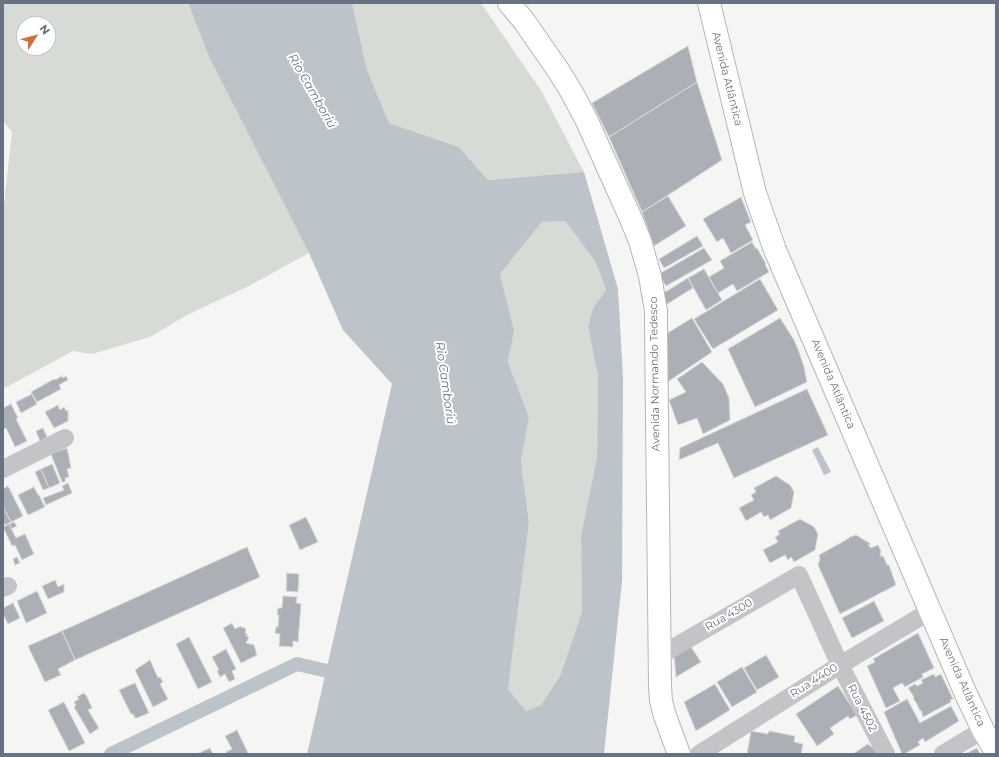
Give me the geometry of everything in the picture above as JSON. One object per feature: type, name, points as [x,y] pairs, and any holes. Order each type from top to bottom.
[{"type":"main road","name":"Avenida Normando Tedesco","points":[[509,3],[524,21],[558,70],[586,119],[631,218],[640,241],[650,276],[656,311],[658,656],[661,701],[670,732],[679,754]]},
{"type":"main road","name":"Avenida Atlântica","points":[[709,3],[755,193],[775,250],[965,692],[983,730],[996,752]]},
{"type":"street","points":[[3,469],[65,438]]},
{"type":"street","name":"Rua 4300","points":[[658,656],[799,574]]},
{"type":"street","name":"Rua 4502","points":[[799,574],[840,665],[886,754]]},
{"type":"street","name":"Rua 4400","points":[[699,754],[930,610]]},
{"type":"street","points":[[943,754],[983,730]]},
{"type":"shaded area","points":[[3,3],[188,3],[209,57],[309,253],[249,286],[187,315],[150,337],[92,354],[73,351],[3,389],[3,213],[12,132],[3,121]]},
{"type":"shaded area","points":[[352,3],[481,3],[542,92],[584,172],[488,180],[459,147],[389,123],[367,70]]},
{"type":"shaded area","points":[[565,221],[595,261],[606,290],[593,308],[588,327],[598,376],[597,457],[581,535],[582,612],[560,676],[541,705],[526,711],[508,689],[529,523],[521,461],[529,417],[508,362],[514,330],[500,274],[542,222]]},
{"type":"water","name":"Rio Camboriú","points":[[188,3],[352,3],[367,70],[389,123],[459,147],[488,180],[584,172],[618,289],[623,378],[622,581],[604,754],[307,754],[392,384],[343,330],[309,253],[209,57]],"holes":[[[565,221],[595,261],[606,290],[593,308],[588,327],[598,376],[597,457],[581,535],[582,612],[560,676],[541,705],[526,711],[508,689],[529,523],[521,461],[529,417],[508,362],[514,330],[500,274],[542,222]]]},
{"type":"water","points":[[818,447],[831,472],[824,475],[812,450]]},
{"type":"building","points":[[688,46],[697,82],[609,137],[592,103]]},
{"type":"building","points":[[697,82],[722,160],[642,212],[609,137]]},
{"type":"building","points":[[668,196],[686,226],[654,246],[642,212]]},
{"type":"building","points":[[741,197],[751,222],[745,225],[753,240],[731,253],[723,238],[717,242],[703,219]]},
{"type":"building","points":[[697,236],[703,246],[664,268],[659,259]]},
{"type":"building","points":[[752,242],[756,249],[757,248],[769,272],[737,291],[733,284],[718,293],[709,277],[724,268],[720,261]]},
{"type":"building","points":[[704,248],[712,260],[666,286],[659,274]]},
{"type":"building","points":[[704,269],[722,300],[706,310],[688,278]]},
{"type":"building","points":[[688,278],[693,288],[664,306],[662,294]]},
{"type":"building","points":[[760,279],[778,310],[713,349],[694,319]]},
{"type":"building","points":[[692,318],[712,352],[666,383],[666,334]]},
{"type":"building","points":[[780,318],[794,340],[804,367],[807,382],[755,407],[728,349]]},
{"type":"building","points":[[702,362],[723,384],[729,398],[730,420],[703,434],[697,418],[678,425],[669,400],[686,392],[677,379]]},
{"type":"building","points":[[62,376],[63,378],[66,376],[68,380],[59,385],[61,389],[37,402],[31,392]]},
{"type":"building","points":[[807,389],[828,435],[734,478],[718,443],[679,460],[680,448]]},
{"type":"building","points":[[32,394],[37,404],[21,413],[16,402]]},
{"type":"building","points":[[11,404],[18,418],[16,419],[27,441],[15,447],[6,428],[3,429],[3,408]]},
{"type":"building","points":[[58,405],[60,410],[64,407],[66,411],[68,410],[68,421],[54,428],[45,412]]},
{"type":"building","points":[[43,428],[47,437],[40,441],[36,431]]},
{"type":"building","points":[[67,448],[71,468],[67,469],[69,477],[65,478],[65,482],[62,482],[51,454]]},
{"type":"building","points":[[52,464],[60,483],[49,488],[41,469]]},
{"type":"building","points":[[41,469],[49,488],[43,490],[35,472]]},
{"type":"building","points":[[776,476],[790,485],[794,492],[791,508],[770,520],[768,515],[764,517],[761,512],[746,521],[739,508],[754,500],[751,495],[756,492],[754,488]]},
{"type":"building","points":[[68,483],[72,493],[46,505],[43,498],[64,490],[62,486]]},
{"type":"building","points":[[8,486],[23,516],[11,522],[3,507],[3,489]]},
{"type":"building","points":[[34,487],[45,507],[28,515],[18,495]]},
{"type":"building","points":[[3,507],[11,522],[5,525],[3,521]]},
{"type":"building","points":[[306,517],[318,542],[300,550],[289,525]]},
{"type":"building","points":[[800,519],[814,527],[818,534],[815,550],[794,562],[791,557],[788,560],[785,555],[770,563],[763,550],[778,542],[775,537],[780,534],[778,531]]},
{"type":"building","points":[[14,522],[17,526],[11,529],[9,524]]},
{"type":"building","points":[[9,524],[16,538],[25,534],[34,554],[22,560],[15,545],[12,546],[3,527]]},
{"type":"building","points":[[856,535],[871,544],[868,545],[871,548],[878,545],[881,551],[880,556],[883,556],[887,565],[889,565],[896,585],[840,614],[818,565],[820,559],[819,555]]},
{"type":"building","points":[[247,547],[260,577],[75,660],[62,631]]},
{"type":"building","points":[[17,557],[20,563],[15,565],[13,559]]},
{"type":"building","points":[[287,573],[299,574],[298,592],[286,591]]},
{"type":"building","points":[[55,580],[58,587],[64,584],[64,592],[48,599],[42,586]]},
{"type":"building","points":[[37,591],[47,613],[26,623],[17,601]]},
{"type":"building","points":[[283,596],[297,597],[296,603],[301,604],[298,642],[293,641],[293,647],[279,646],[280,634],[275,633],[276,627],[278,627],[278,608],[282,608]]},
{"type":"building","points":[[874,601],[884,621],[852,638],[842,618]]},
{"type":"building","points":[[13,603],[20,618],[8,624],[3,614],[3,608]]},
{"type":"building","points":[[232,623],[235,629],[241,626],[242,628],[244,627],[246,630],[245,633],[248,635],[246,636],[249,637],[246,643],[254,645],[257,655],[241,663],[223,628]]},
{"type":"building","points":[[62,631],[75,660],[58,669],[61,675],[45,682],[28,646]]},
{"type":"building","points":[[918,633],[934,668],[922,674],[923,677],[905,687],[902,683],[893,688],[900,701],[886,708],[867,666],[875,662],[873,659]]},
{"type":"building","points":[[189,637],[212,682],[198,689],[176,644]]},
{"type":"building","points":[[691,647],[701,662],[676,677],[674,654]]},
{"type":"building","points":[[226,649],[236,669],[232,671],[235,679],[229,682],[225,674],[220,677],[217,671],[219,670],[212,657]]},
{"type":"building","points":[[766,655],[779,677],[757,690],[744,668]]},
{"type":"building","points":[[150,660],[158,678],[160,677],[163,682],[160,684],[168,699],[153,707],[135,670]]},
{"type":"building","points":[[742,667],[757,692],[732,707],[717,682]]},
{"type":"building","points":[[934,674],[935,677],[941,674],[953,699],[950,700],[951,702],[923,717],[908,688],[915,684],[917,686],[923,683],[921,680]]},
{"type":"building","points":[[135,683],[149,713],[137,718],[131,714],[119,690]]},
{"type":"building","points":[[715,684],[730,710],[696,731],[684,702]]},
{"type":"building","points":[[838,686],[857,715],[850,719],[848,716],[830,728],[834,734],[817,746],[796,714]]},
{"type":"building","points":[[84,693],[92,708],[88,710],[99,728],[90,734],[74,707],[76,705],[74,702],[79,699],[77,697]]},
{"type":"building","points":[[907,699],[920,723],[951,706],[959,721],[925,742],[923,738],[918,742],[920,745],[902,754],[884,712]]},
{"type":"building","points":[[64,702],[85,743],[69,751],[48,710]]},
{"type":"building","points":[[237,730],[248,753],[227,754],[226,752],[232,749],[225,736]]},
{"type":"building","points":[[751,731],[768,734],[769,731],[795,736],[794,742],[803,744],[801,754],[747,754]]},
{"type":"building","points":[[868,744],[880,754],[853,754]]},
{"type":"building","points":[[210,748],[213,754],[197,754]]},
{"type":"building","points":[[977,748],[980,754],[965,754]]},
{"type":"waterway","points":[[111,754],[297,664],[345,675]]}]
